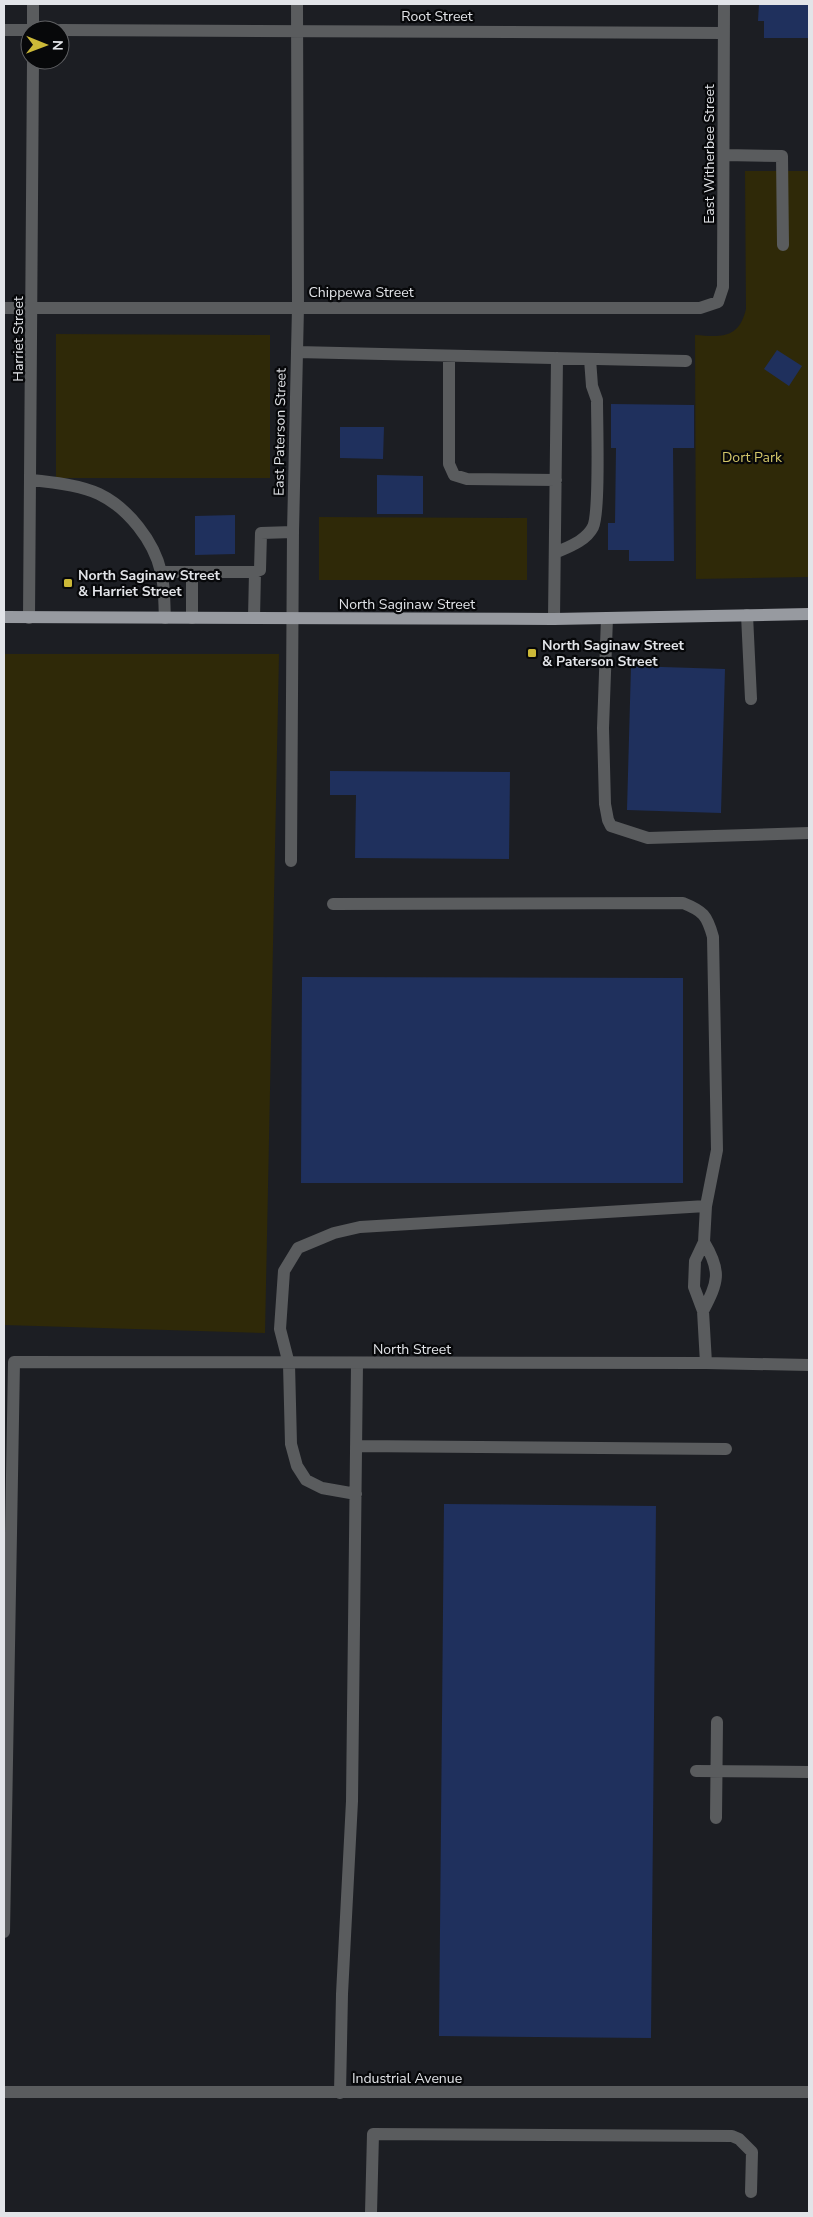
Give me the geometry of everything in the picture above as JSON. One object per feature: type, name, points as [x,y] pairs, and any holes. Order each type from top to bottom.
[{"type":"main road","name":"North Saginaw Street","points":[[4,618],[607,618],[809,614]]},
{"type":"street","points":[[33,20],[34,4]]},
{"type":"street","name":"East Paterson Street","points":[[291,861],[294,618],[293,532],[298,306],[297,4]]},
{"type":"street","name":"East Witherbee Street","points":[[718,302],[723,287],[724,4]]},
{"type":"street","points":[[4,30],[20,30]]},
{"type":"street","name":"Root Street","points":[[70,30],[724,33]]},
{"type":"street","name":"Harriet Street","points":[[29,618],[32,480],[33,70]]},
{"type":"street","points":[[724,155],[782,156],[784,245]]},
{"type":"street","name":"Chippewa Street","points":[[4,308],[298,306],[700,308],[718,302]]},
{"type":"street","points":[[297,352],[686,360]]},
{"type":"street","points":[[449,356],[449,464],[454,474],[467,479],[556,480]]},
{"type":"street","points":[[554,618],[556,358]]},
{"type":"street","points":[[555,553],[580,541],[593,527],[596,504],[597,400],[592,386],[590,359]]},
{"type":"street","points":[[32,480],[55,482],[99,494],[121,510],[142,530],[155,551],[161,572],[164,618]]},
{"type":"street","points":[[161,572],[254,572],[260,570],[261,533],[293,532]]},
{"type":"street","points":[[192,572],[192,618]]},
{"type":"street","points":[[254,572],[254,618]]},
{"type":"street","points":[[747,615],[751,698]]},
{"type":"street","points":[[607,618],[603,728],[605,804],[608,820],[612,826],[648,838],[809,833]]},
{"type":"street","points":[[333,904],[683,903],[700,910],[709,920],[713,936],[717,1150],[706,1206],[704,1242],[695,1261],[694,1287],[703,1311],[706,1363]]},
{"type":"street","points":[[356,1494],[322,1488],[306,1480],[297,1466],[291,1444],[289,1364],[280,1330],[284,1271],[298,1248],[334,1233],[360,1227],[706,1206]]},
{"type":"street","points":[[703,1311],[715,1288],[715,1261],[704,1242]]},
{"type":"street","name":"North Street","points":[[4,1932],[14,1362],[289,1364],[706,1363],[809,1365]]},
{"type":"street","points":[[340,2093],[342,1994],[352,1801],[357,1364]]},
{"type":"street","points":[[356,1446],[726,1449]]},
{"type":"street","points":[[716,1818],[717,1722]]},
{"type":"street","points":[[696,1771],[809,1772]]},
{"type":"street","name":"Industrial Avenue","points":[[4,2092],[809,2092]]},
{"type":"street","points":[[371,2213],[373,2134],[732,2136],[739,2139],[752,2152],[751,2192]]},
{"type":"green space","name":"Dort Park","points":[[745,171],[809,171],[809,577],[696,579],[695,335],[721,336],[728,334],[739,326],[743,319],[746,309]]},
{"type":"green space","points":[[56,334],[270,335],[270,478],[56,478]]},
{"type":"green space","points":[[319,517],[527,518],[527,580],[319,580]]},
{"type":"green space","points":[[4,654],[279,654],[265,1333],[4,1325]]},
{"type":"building","points":[[759,4],[809,4],[809,38],[764,38],[764,21],[758,21]]},
{"type":"building","points":[[777,350],[802,366],[789,386],[764,369]]},
{"type":"building","points":[[611,404],[694,405],[694,448],[673,448],[674,561],[629,561],[629,550],[608,550],[608,523],[615,523],[616,448],[611,448]]},
{"type":"building","points":[[340,427],[384,427],[383,459],[340,458]]},
{"type":"building","points":[[377,475],[423,476],[423,514],[377,514]]},
{"type":"building","points":[[235,515],[235,554],[195,555],[195,516]]},
{"type":"building","points":[[631,666],[725,669],[721,813],[627,810]]},
{"type":"building","points":[[330,771],[510,772],[509,859],[355,858],[356,795],[330,795]]},
{"type":"building","points":[[302,977],[683,978],[683,1183],[301,1183]]},
{"type":"building","points":[[444,1504],[656,1506],[651,2038],[439,2036]]},
{"type":"place","name":"North Saginaw Street & Harriet Street","points":[[68,583]]},
{"type":"place","name":"North Saginaw Street & Paterson Street","points":[[532,653]]}]
